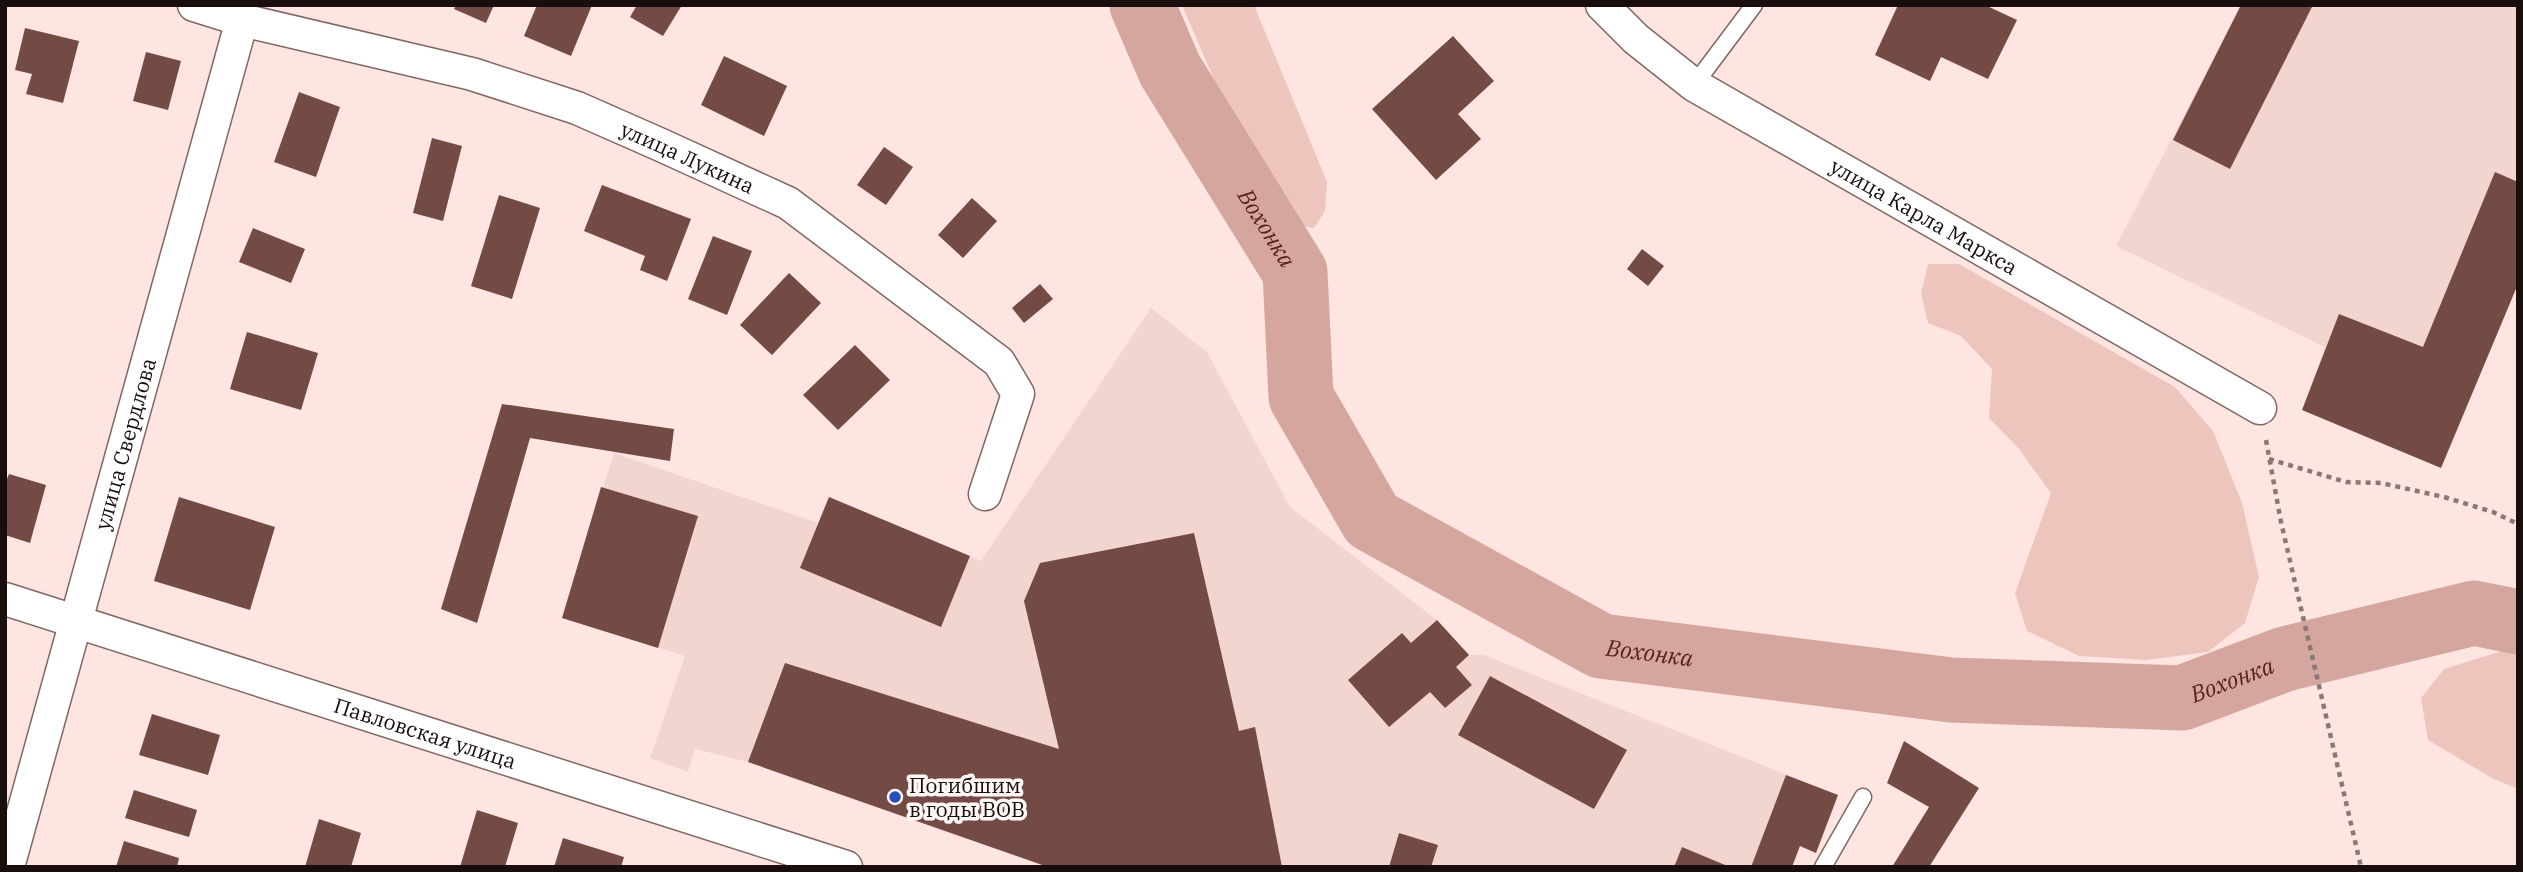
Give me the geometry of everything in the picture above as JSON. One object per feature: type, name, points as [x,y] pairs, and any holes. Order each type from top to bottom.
[{"type":"street","name":"улица Лукина","points":[[194,5],[242,20],[472,74],[577,108],[788,203],[999,362],[1018,394],[985,494]]},
{"type":"street","name":"улица Карла Маркса","points":[[1602,5],[1636,39],[1694,85],[2260,408]]},
{"type":"street","name":"улица Свердлова","points":[[8,867],[74,620],[242,20]]},
{"type":"street","name":"Павловская улица","points":[[5,599],[846,867]]},
{"type":"lane","points":[[1694,85],[1754,5]]},
{"type":"lane","points":[[1823,867],[1863,797]]},
{"type":"path","points":[[2260,408],[2281,522],[2361,867]]},
{"type":"path","points":[[2269,459],[2346,482],[2381,483],[2444,497],[2493,512],[2518,524]]},
{"type":"shaded area","points":[[1182,5],[1254,5],[1327,182],[1325,211],[1314,228],[1287,224],[1235,128]]},
{"type":"shaded area","points":[[2241,5],[2518,5],[2518,284],[2441,468],[2302,410],[2325,347],[2116,246]]},
{"type":"shaded area","points":[[1928,264],[1959,264],[2175,387],[2213,431],[2242,503],[2259,577],[2245,623],[2208,652],[2146,660],[2079,656],[2027,631],[2015,593],[2051,493],[2019,449],[1989,418],[1992,369],[1961,336],[1928,323],[1921,293]]},
{"type":"shaded area","points":[[1151,308],[1207,352],[1290,507],[1437,620],[1469,655],[1484,655],[1838,795],[1816,853],[1765,833],[1751,867],[1730,867],[1682,847],[1674,867],[1048,867],[748,762],[695,749],[688,772],[650,758],[685,656],[562,618],[614,453],[818,523],[829,497],[981,561]]},
{"type":"shaded area","points":[[2502,651],[2518,655],[2518,789],[2492,778],[2428,740],[2421,698],[2444,669]]},
{"type":"building","points":[[456,5],[494,5],[486,23],[454,9]]},
{"type":"building","points":[[537,5],[592,5],[571,56],[524,36]]},
{"type":"building","points":[[637,5],[682,5],[663,36],[630,17]]},
{"type":"building","points":[[1898,5],[1985,5],[2017,20],[1988,79],[1941,57],[1930,81],[1875,55]]},
{"type":"building","points":[[2241,5],[2313,5],[2230,169],[2173,140]]},
{"type":"building","points":[[25,28],[79,41],[63,103],[26,94],[32,74],[15,70]]},
{"type":"building","points":[[1453,36],[1494,81],[1458,114],[1481,139],[1436,180],[1372,109]]},
{"type":"building","points":[[146,52],[181,61],[168,110],[133,101]]},
{"type":"building","points":[[724,56],[787,86],[764,136],[701,105]]},
{"type":"building","points":[[299,92],[340,107],[316,177],[274,162]]},
{"type":"building","points":[[432,138],[462,146],[443,221],[413,213]]},
{"type":"building","points":[[884,147],[913,167],[886,205],[857,185]]},
{"type":"building","points":[[2495,172],[2518,182],[2518,284],[2441,468],[2302,410],[2339,314],[2423,347]]},
{"type":"building","points":[[602,185],[691,219],[667,281],[640,270],[645,256],[584,231]]},
{"type":"building","points":[[499,195],[540,208],[512,299],[471,286]]},
{"type":"building","points":[[972,198],[997,221],[963,258],[938,235]]},
{"type":"building","points":[[253,228],[305,249],[291,283],[239,262]]},
{"type":"building","points":[[713,236],[752,251],[727,315],[688,299]]},
{"type":"building","points":[[1642,249],[1664,266],[1648,286],[1627,269]]},
{"type":"building","points":[[789,273],[821,303],[772,355],[740,325]]},
{"type":"building","points":[[1040,284],[1053,299],[1024,323],[1012,308]]},
{"type":"building","points":[[247,332],[318,353],[301,410],[230,389]]},
{"type":"building","points":[[855,345],[890,380],[838,430],[803,395]]},
{"type":"building","points":[[502,404],[674,429],[670,461],[530,438],[477,623],[441,609]]},
{"type":"building","points":[[9,474],[46,485],[30,543],[5,535],[5,484]]},
{"type":"building","points":[[601,487],[698,516],[658,648],[562,618]]},
{"type":"building","points":[[179,497],[275,527],[250,610],[154,581]]},
{"type":"building","points":[[829,497],[970,556],[941,627],[800,568]]},
{"type":"building","points":[[1194,533],[1239,731],[1255,727],[1282,867],[1048,867],[748,762],[785,663],[1059,749],[1024,601],[1040,563]]},
{"type":"building","points":[[1437,620],[1469,655],[1456,667],[1472,685],[1445,708],[1430,692],[1389,727],[1348,680],[1402,633],[1411,643]]},
{"type":"building","points":[[1490,676],[1627,750],[1594,809],[1458,735]]},
{"type":"building","points":[[152,714],[220,735],[208,775],[139,755]]},
{"type":"building","points":[[1904,741],[1979,788],[1929,867],[1892,867],[1929,807],[1887,783]]},
{"type":"building","points":[[1786,775],[1838,795],[1816,853],[1800,846],[1792,867],[1751,867]]},
{"type":"building","points":[[134,790],[197,810],[189,837],[125,818]]},
{"type":"building","points":[[477,810],[518,823],[505,867],[460,867]]},
{"type":"building","points":[[319,819],[361,833],[351,867],[305,867]]},
{"type":"building","points":[[1399,833],[1438,845],[1431,867],[1389,867]]},
{"type":"building","points":[[563,838],[624,857],[621,867],[554,867]]},
{"type":"building","points":[[124,841],[179,858],[177,867],[116,867]]},
{"type":"building","points":[[1682,847],[1730,867],[1674,867]]},
{"type":"waterway","name":"Вохонка","points":[[1142,5],[1170,70],[1295,272],[1301,397],[1372,520],[1601,646],[1951,690],[2182,698],[2285,659],[2474,613],[2518,622]]},
{"type":"place","name":"Погибшим в годы ВОВ","points":[[895,797]]}]
